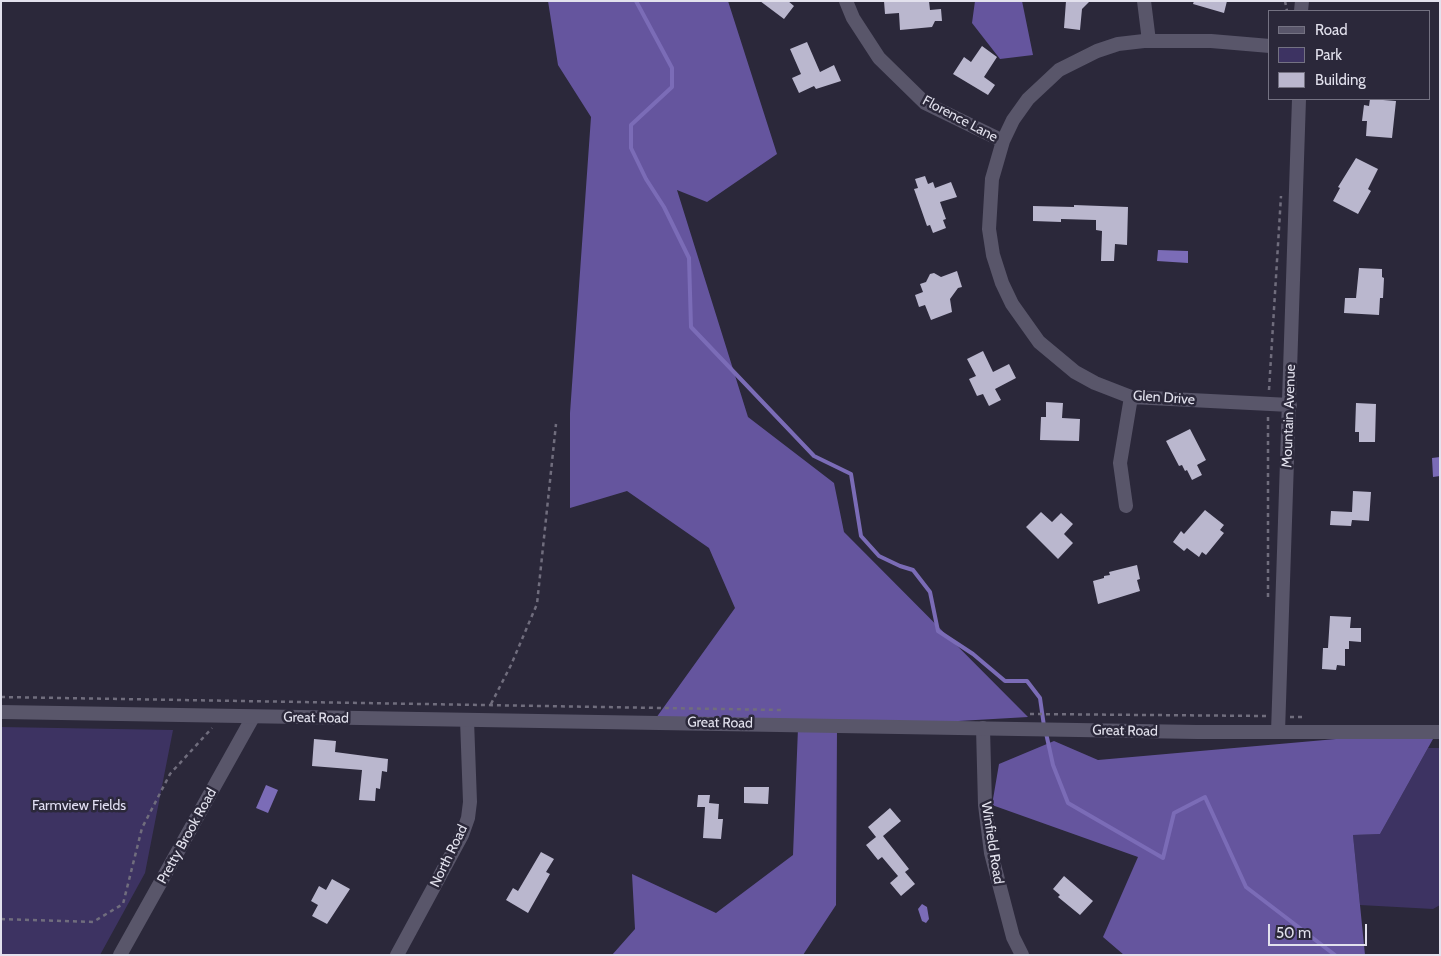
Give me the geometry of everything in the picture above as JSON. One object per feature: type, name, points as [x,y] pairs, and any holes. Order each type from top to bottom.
[{"type":"street","name":"Florence Lane","points":[[846,1],[853,18],[879,58],[925,103],[1003,141]]},
{"type":"street","points":[[1144,1],[1149,40]]},
{"type":"street","name":"Glen Drive","points":[[1268,46],[1211,41],[1149,40],[1118,44],[1096,51],[1059,70],[1028,100],[1013,120],[1003,141],[992,179],[989,228],[993,255],[1002,283],[1012,304],[1025,324],[1056,358],[1095,383],[1131,397],[1290,405]]},
{"type":"street","name":"Mountain Avenue","points":[[1278,732],[1273,716],[1290,405],[1299,100]]},
{"type":"street","points":[[1126,506],[1120,463],[1131,397]]},
{"type":"street","name":"Great Road","points":[[1,712],[983,728],[1440,732]]},
{"type":"street","name":"Pretty Brook Road","points":[[120,955],[253,717]]},
{"type":"street","name":"North Road","points":[[397,955],[462,835],[468,818],[470,802],[467,720]]},
{"type":"street","name":"Winfield Road","points":[[983,728],[984,805],[991,853],[1013,936],[1022,955]]},
{"type":"path","points":[[1269,392],[1282,187]]},
{"type":"path","points":[[1268,415],[1268,600]]},
{"type":"path","points":[[491,704],[511,666],[537,604],[546,542],[550,472],[555,452],[556,424]]},
{"type":"path","points":[[1,696],[787,711]]},
{"type":"path","points":[[1,919],[93,922],[123,904],[142,828],[170,774],[212,730],[215,700]]},
{"type":"path","points":[[1268,706],[1273,716]]},
{"type":"path","points":[[1022,714],[1309,717]]},
{"type":"green space","name":"Farmview Fields","points":[[1,727],[173,730],[145,873],[100,955],[1,955]]},
{"type":"green space","points":[[1428,748],[1440,748],[1440,905],[1433,909],[1360,905],[1353,835],[1380,834]]},
{"type":"shaded area","points":[[548,1],[728,1],[777,154],[707,202],[677,190],[748,417],[834,483],[844,532],[1028,717],[837,728],[836,905],[803,955],[612,955],[635,929],[632,874],[716,913],[793,855],[798,728],[651,725],[735,608],[709,548],[627,491],[570,508],[570,413],[591,117],[558,65]]},
{"type":"shaded area","points":[[975,1],[1022,1],[1033,55],[1000,59],[972,23]]},
{"type":"shaded area","points":[[1158,250],[1188,251],[1188,263],[1157,261]]},
{"type":"shaded area","points":[[1440,457],[1440,476],[1433,477],[1432,458]]},
{"type":"shaded area","points":[[1438,730],[1380,834],[1353,835],[1365,955],[1124,955],[1103,937],[1138,857],[992,805],[999,764],[1054,741],[1098,760]]},
{"type":"shaded area","points":[[266,785],[278,790],[268,813],[256,808]]},
{"type":"shaded area","points":[[922,904],[927,907],[929,919],[926,923],[922,921],[918,909]]},
{"type":"building","points":[[760,1],[788,1],[794,6],[784,19]]},
{"type":"building","points":[[884,1],[929,1],[930,10],[941,9],[942,21],[935,21],[932,27],[900,30],[899,13],[885,14]]},
{"type":"building","points":[[1066,1],[1090,1],[1082,9],[1080,30],[1064,28]]},
{"type":"building","points":[[1194,1],[1227,1],[1224,13],[1193,4]]},
{"type":"building","points":[[807,42],[820,72],[834,65],[841,81],[816,89],[814,86],[799,93],[792,78],[801,74],[790,49]]},
{"type":"building","points":[[982,46],[997,57],[984,77],[995,85],[988,95],[953,74],[964,57],[971,62]]},
{"type":"building","points":[[1370,100],[1396,101],[1392,138],[1366,136],[1367,121],[1362,121],[1364,105],[1369,106]]},
{"type":"building","points":[[1356,158],[1378,169],[1368,189],[1371,191],[1358,214],[1333,201],[1340,188],[1338,187]]},
{"type":"building","points":[[925,176],[928,184],[933,182],[935,188],[951,182],[957,197],[940,202],[946,219],[943,220],[946,228],[933,233],[930,225],[927,226],[914,189],[918,188],[915,179]]},
{"type":"building","points":[[1074,205],[1128,207],[1127,245],[1115,244],[1114,261],[1101,261],[1102,231],[1096,230],[1096,220],[1061,219],[1061,222],[1033,221],[1033,206],[1074,207]]},
{"type":"building","points":[[1359,268],[1382,269],[1382,277],[1384,278],[1383,298],[1380,298],[1379,315],[1344,313],[1345,298],[1356,298]]},
{"type":"building","points":[[957,271],[962,287],[958,288],[950,299],[952,312],[931,320],[925,305],[919,307],[915,295],[923,292],[920,284],[926,282],[930,274],[934,273],[941,277]]},
{"type":"building","points":[[983,351],[993,372],[1009,364],[1016,378],[995,389],[1001,400],[989,406],[983,394],[977,396],[969,379],[976,376],[967,359]]},
{"type":"building","points":[[1046,402],[1063,403],[1062,418],[1080,419],[1079,441],[1040,440],[1041,417],[1046,417]]},
{"type":"building","points":[[1356,403],[1376,404],[1375,442],[1359,442],[1359,432],[1355,432]]},
{"type":"building","points":[[1190,429],[1206,460],[1197,465],[1202,475],[1192,480],[1187,470],[1185,471],[1182,465],[1179,466],[1166,441]]},
{"type":"building","points":[[1353,491],[1371,492],[1369,521],[1352,520],[1351,526],[1330,525],[1331,511],[1352,512]]},
{"type":"building","points":[[1205,510],[1224,525],[1220,530],[1224,533],[1206,555],[1202,552],[1199,557],[1187,548],[1184,551],[1173,542],[1181,531],[1184,534]]},
{"type":"building","points":[[1041,512],[1052,522],[1061,513],[1073,524],[1064,534],[1073,543],[1058,559],[1026,527]]},
{"type":"building","points":[[1137,565],[1140,579],[1137,580],[1140,591],[1098,604],[1093,581],[1110,575],[1109,572]]},
{"type":"building","points":[[1330,616],[1351,617],[1350,628],[1361,628],[1361,642],[1349,641],[1349,649],[1345,649],[1345,666],[1337,665],[1336,670],[1322,669],[1323,648],[1328,648]]},
{"type":"building","points":[[314,739],[336,741],[335,752],[388,759],[387,772],[382,771],[380,789],[376,788],[375,801],[359,800],[362,770],[312,766]]},
{"type":"building","points":[[744,787],[769,787],[768,804],[744,803]]},
{"type":"building","points":[[698,795],[710,795],[709,803],[719,804],[718,819],[723,819],[721,839],[703,838],[705,807],[697,807]]},
{"type":"building","points":[[890,808],[901,821],[883,836],[909,869],[905,872],[915,884],[901,896],[890,883],[898,876],[882,857],[878,860],[866,845],[876,837],[868,827]]},
{"type":"building","points":[[541,852],[554,859],[546,872],[550,874],[528,913],[506,900],[513,888],[518,891]]},
{"type":"building","points":[[1064,876],[1093,901],[1080,915],[1058,897],[1060,895],[1053,889]]},
{"type":"building","points":[[332,879],[350,889],[327,924],[312,916],[318,905],[311,901],[319,886],[326,890]]},
{"type":"waterway","points":[[636,1],[672,68],[672,87],[631,125],[631,148],[646,179],[664,207],[689,258],[691,327],[814,456],[851,474],[861,536],[879,556],[913,570],[930,592],[938,631],[973,654],[1005,681],[1027,681],[1040,698],[1044,726]]},
{"type":"waterway","points":[[1046,733],[1053,765],[1068,803],[1163,858],[1174,813],[1205,797],[1246,887],[1335,955]]}]
